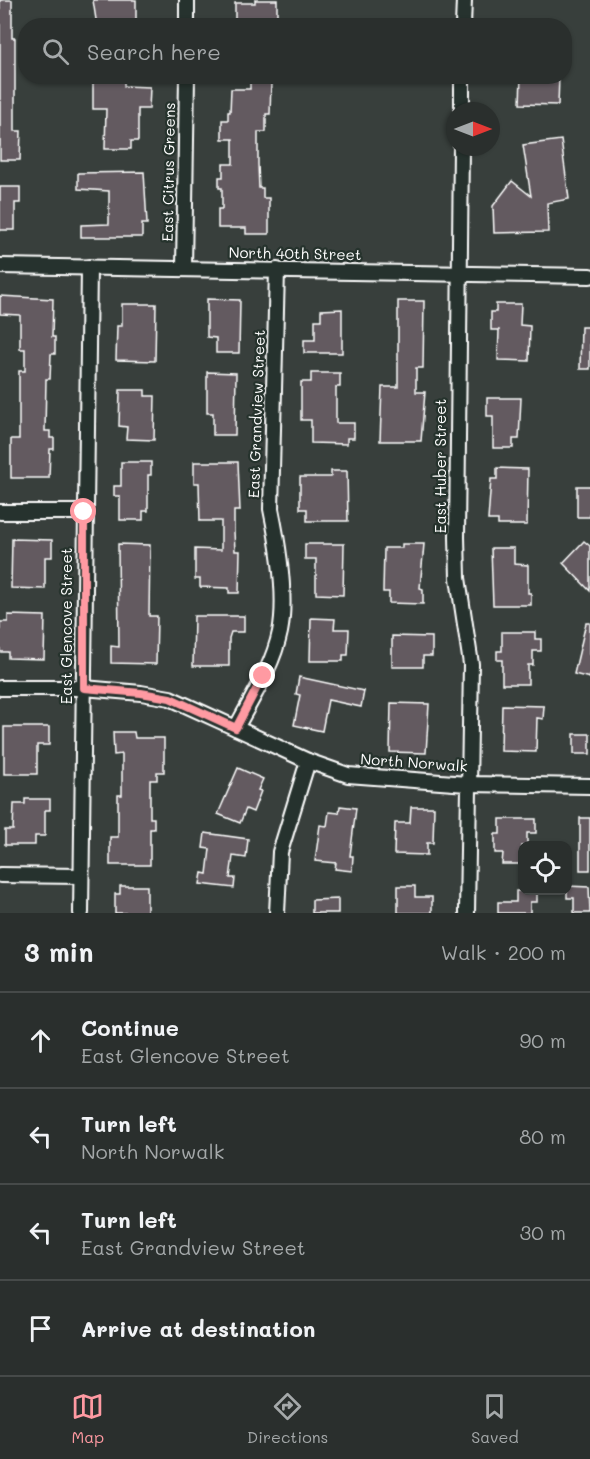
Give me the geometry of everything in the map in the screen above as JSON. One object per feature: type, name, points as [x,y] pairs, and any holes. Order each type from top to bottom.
[{"type":"street","points":[[187,0],[187,18]]},
{"type":"street","points":[[463,18],[464,0]]},
{"type":"street","name":"East Citrus Greens","points":[[184,268],[187,84]]},
{"type":"street","points":[[462,84],[462,102]]},
{"type":"street","name":"East Huber Street","points":[[461,156],[458,273],[458,578],[471,664],[467,784],[467,913]]},
{"type":"street","name":"North 40th Street","points":[[0,266],[590,276]]},
{"type":"street","name":"East Glencove Street","points":[[81,913],[84,512],[89,267]]},
{"type":"street","name":"East Grandview Street","points":[[236,728],[263,676],[280,632],[279,547],[271,509],[277,270]]},
{"type":"street","points":[[0,512],[84,512]]},
{"type":"street","name":"North Norwalk","points":[[0,688],[84,688],[170,698],[309,761],[348,775],[467,784],[590,786]]},
{"type":"street","points":[[277,913],[280,852],[309,761]]},
{"type":"street","points":[[0,875],[81,876]]},
{"type":"building","points":[[0,0],[12,0],[12,38],[15,38],[15,131],[21,131],[20,160],[0,160]]},
{"type":"building","points":[[93,0],[136,0],[136,18],[96,18]]},
{"type":"building","points":[[255,0],[277,0],[277,18],[235,18],[235,3],[255,3]]},
{"type":"building","points":[[93,84],[150,87],[149,109],[138,109],[138,141],[131,141],[131,149],[105,149],[106,109],[93,109]]},
{"type":"building","points":[[250,84],[271,84],[270,114],[266,114],[266,132],[258,132],[259,188],[263,188],[263,198],[269,198],[269,234],[246,234],[246,228],[218,228],[218,209],[222,209],[222,188],[219,188],[219,177],[223,177],[223,164],[233,164],[233,139],[222,139],[222,120],[228,120],[231,89],[250,89]]},
{"type":"building","points":[[521,84],[559,84],[558,105],[520,104]]},
{"type":"building","points":[[561,140],[569,199],[547,203],[548,232],[494,233],[493,206],[512,181],[531,196],[523,145]]},
{"type":"building","points":[[144,172],[147,224],[142,224],[142,237],[81,237],[81,225],[109,224],[109,191],[78,189],[78,173]]},
{"type":"building","points":[[0,187],[20,187],[20,203],[15,203],[15,230],[0,230]]},
{"type":"building","points":[[0,296],[53,299],[52,337],[55,337],[55,354],[51,354],[50,379],[46,379],[45,431],[50,431],[50,438],[54,438],[54,449],[50,449],[49,478],[11,478],[11,439],[19,439],[19,371],[25,371],[25,349],[20,349],[20,315],[0,314]]},
{"type":"building","points":[[207,299],[240,300],[239,353],[216,353],[216,338],[207,337]]},
{"type":"building","points":[[398,301],[424,301],[423,368],[416,368],[416,392],[425,392],[421,441],[380,441],[382,387],[398,387]]},
{"type":"building","points":[[122,304],[156,304],[155,361],[116,360],[117,326],[122,326]]},
{"type":"building","points":[[496,304],[521,304],[520,325],[530,326],[529,361],[498,360],[499,330],[491,330],[491,312],[496,312]]},
{"type":"building","points":[[342,309],[342,353],[304,353],[304,340],[315,340],[315,320],[321,320],[321,310]]},
{"type":"building","points":[[581,327],[590,327],[590,369],[580,369]]},
{"type":"building","points":[[207,372],[236,373],[235,435],[213,435],[213,413],[207,413]]},
{"type":"building","points":[[311,373],[340,373],[340,387],[336,387],[336,423],[354,423],[354,438],[347,438],[347,444],[311,443],[311,420],[301,420],[301,382],[311,382]]},
{"type":"building","points":[[120,390],[145,390],[145,396],[155,396],[154,440],[126,439],[127,427],[119,426]]},
{"type":"building","points":[[487,398],[521,398],[519,439],[513,439],[513,448],[493,448],[493,416],[487,416]]},
{"type":"building","points":[[121,462],[151,462],[151,475],[148,475],[148,511],[143,511],[143,520],[120,520],[120,496],[114,496],[114,486],[121,486]]},
{"type":"building","points":[[194,462],[238,462],[240,511],[234,511],[234,531],[235,551],[240,551],[239,593],[229,593],[229,588],[200,587],[200,579],[195,579],[195,549],[221,550],[221,521],[200,521],[199,483],[194,483]]},
{"type":"building","points":[[497,468],[528,469],[527,525],[498,525],[498,520],[488,520],[491,479],[497,479]]},
{"type":"building","points":[[331,471],[347,471],[348,521],[307,521],[307,509],[300,509],[300,477],[331,477]]},
{"type":"building","points":[[577,486],[590,486],[590,517],[577,517]]},
{"type":"building","points":[[12,539],[52,540],[52,557],[45,557],[45,589],[11,588]]},
{"type":"building","points":[[584,541],[590,546],[590,591],[563,563]]},
{"type":"building","points":[[118,544],[150,545],[149,616],[157,616],[156,664],[111,663],[111,646],[119,647]]},
{"type":"building","points":[[305,544],[344,544],[343,595],[316,594],[316,559],[305,559]]},
{"type":"building","points":[[402,544],[424,544],[420,588],[423,589],[423,604],[389,603],[389,592],[383,592],[384,548],[402,548]]},
{"type":"building","points":[[491,548],[514,548],[514,564],[528,565],[528,593],[531,593],[531,605],[493,605]]},
{"type":"building","points":[[8,615],[45,616],[44,659],[8,658],[8,652],[0,652],[0,622],[8,622]]},
{"type":"building","points":[[194,616],[244,616],[244,632],[231,632],[229,638],[229,666],[193,666]]},
{"type":"building","points":[[311,618],[335,619],[334,629],[349,629],[348,655],[343,655],[343,661],[310,661]]},
{"type":"building","points":[[586,623],[590,623],[590,678],[574,674]]},
{"type":"building","points":[[502,632],[535,632],[535,639],[541,639],[541,651],[533,651],[533,665],[528,665],[528,684],[502,684],[502,660],[497,660],[497,651],[502,651]]},
{"type":"building","points":[[392,636],[432,637],[432,656],[423,656],[423,667],[392,667]]},
{"type":"building","points":[[299,677],[364,691],[361,707],[328,700],[322,731],[294,725],[300,695],[296,694]]},
{"type":"building","points":[[391,703],[429,704],[426,753],[390,752]]},
{"type":"building","points":[[502,705],[544,706],[543,719],[537,718],[536,752],[501,751]]},
{"type":"building","points":[[4,727],[49,727],[49,745],[37,745],[37,774],[4,774]]},
{"type":"building","points":[[113,732],[134,732],[135,738],[164,738],[164,772],[157,772],[157,780],[150,780],[150,818],[154,818],[154,829],[150,829],[150,865],[110,865],[110,837],[118,837],[118,795],[122,795],[122,754],[114,755]]},
{"type":"building","points":[[574,734],[590,734],[590,754],[574,754]]},
{"type":"building","points":[[238,768],[263,779],[253,812],[246,809],[240,823],[218,814]]},
{"type":"building","points":[[25,799],[50,799],[50,810],[45,810],[45,836],[35,836],[35,845],[5,845],[5,830],[13,830],[14,804],[25,804]]},
{"type":"building","points":[[340,806],[356,808],[350,856],[353,856],[352,871],[335,869],[336,863],[315,861],[320,825],[327,826],[329,812],[339,813]]},
{"type":"building","points":[[411,807],[434,807],[433,843],[427,843],[427,855],[394,854],[395,823],[410,823]]},
{"type":"building","points":[[580,818],[590,818],[590,870],[580,870]]},
{"type":"building","points":[[500,819],[536,819],[536,833],[527,833],[527,841],[518,841],[518,864],[502,864],[503,853],[495,853],[495,834],[500,834]]},
{"type":"building","points":[[205,833],[248,839],[246,858],[233,856],[230,878],[235,878],[234,888],[200,884],[202,873],[207,874],[210,849],[203,848]]},
{"type":"building","points":[[120,886],[147,886],[147,913],[115,913],[115,894],[120,894]]},
{"type":"building","points":[[398,886],[415,886],[415,897],[432,897],[432,913],[398,913]]},
{"type":"building","points":[[572,886],[589,887],[590,913],[574,913],[574,898],[567,898],[567,895],[572,895]]},
{"type":"building","points":[[516,891],[518,895],[537,895],[537,902],[530,902],[530,913],[498,913],[498,902],[516,902]]},
{"type":"building","points":[[338,899],[338,913],[312,913],[312,900]]},
{"type":"route","points":[[84,512],[84,688],[170,698],[236,728],[263,676]]}]
